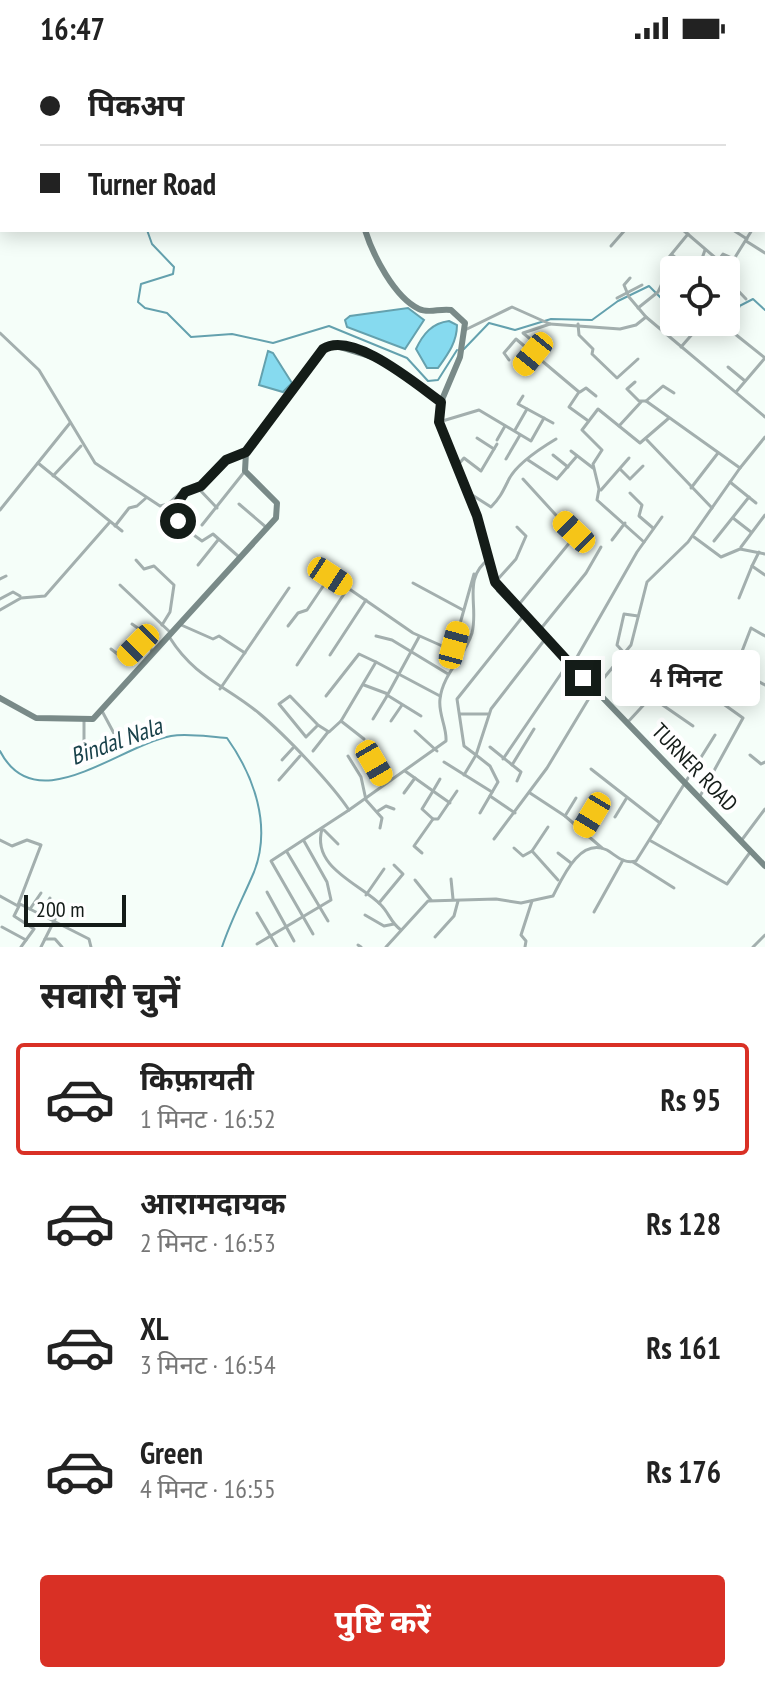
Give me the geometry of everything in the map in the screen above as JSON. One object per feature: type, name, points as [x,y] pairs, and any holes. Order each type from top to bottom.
[{"type":"main road","points":[[366,232],[377,259],[412,305],[425,311],[451,310],[467,329]]},
{"type":"main road","name":"TURNER ROAD","points":[[467,329],[460,357],[441,402],[439,422],[469,493],[495,582],[516,608],[765,866]]},
{"type":"main road","points":[[0,698],[36,718],[84,721],[93,719],[102,711],[278,515],[279,506],[245,471],[246,452],[330,345],[379,359],[441,402]]},
{"type":"street","points":[[611,246],[623,232]]},
{"type":"street","points":[[686,232],[712,256]]},
{"type":"street","points":[[736,232],[765,253]]},
{"type":"street","points":[[736,256],[751,232]]},
{"type":"street","points":[[672,255],[688,234]]},
{"type":"street","points":[[703,256],[705,250]]},
{"type":"street","points":[[630,278],[624,285],[646,317],[765,417]]},
{"type":"street","points":[[617,298],[629,295],[642,285]]},
{"type":"street","points":[[638,308],[660,287]]},
{"type":"street","points":[[740,293],[746,299]]},
{"type":"street","points":[[467,329],[512,307],[548,322],[622,329],[646,317]]},
{"type":"street","points":[[519,371],[540,347],[523,333],[548,322]]},
{"type":"street","points":[[578,324],[579,335],[593,349],[592,354],[617,378],[638,359]]},
{"type":"street","points":[[0,333],[39,370],[82,446],[101,469],[146,498],[166,506],[185,492],[198,488],[226,460],[246,452]]},
{"type":"street","points":[[681,347],[691,336]]},
{"type":"street","points":[[736,392],[765,358],[738,336]]},
{"type":"street","points":[[509,360],[504,353],[516,339],[579,392]]},
{"type":"street","points":[[728,367],[745,381]]},
{"type":"street","points":[[635,382],[627,389],[740,468]]},
{"type":"street","points":[[619,426],[663,386],[674,393]]},
{"type":"street","points":[[588,421],[569,407],[579,392],[586,388],[596,396]]},
{"type":"street","points":[[523,396],[518,404],[553,423]]},
{"type":"street","points":[[514,431],[527,409]]},
{"type":"street","points":[[593,468],[602,450],[582,432],[598,409],[638,443],[647,440],[669,418]]},
{"type":"street","points":[[439,422],[479,410],[531,441],[544,418]]},
{"type":"street","points":[[0,510],[70,423]]},
{"type":"street","points":[[457,466],[464,458],[481,471],[505,426]]},
{"type":"street","points":[[506,459],[520,435]]},
{"type":"street","points":[[494,839],[530,793],[594,690],[625,654],[634,635],[647,582],[693,536],[765,437]]},
{"type":"street","points":[[477,438],[496,444]]},
{"type":"street","points":[[469,493],[491,507],[506,490],[507,482],[528,460],[556,439]]},
{"type":"street","points":[[647,440],[712,508]]},
{"type":"street","points":[[53,476],[82,446]]},
{"type":"street","points":[[571,451],[593,468],[599,493]]},
{"type":"street","points":[[691,488],[718,453]]},
{"type":"street","points":[[553,455],[568,467]]},
{"type":"street","points":[[528,460],[557,479],[577,456]]},
{"type":"street","points":[[629,458],[599,493],[597,500],[644,542]]},
{"type":"street","points":[[37,462],[122,531]]},
{"type":"street","points":[[620,469],[630,479],[643,466]]},
{"type":"street","points":[[202,525],[245,471]]},
{"type":"street","points":[[516,608],[575,536],[523,479]]},
{"type":"street","points":[[730,482],[756,503]]},
{"type":"street","points":[[198,488],[217,508]]},
{"type":"street","points":[[185,492],[171,515],[201,540],[212,534],[240,558]]},
{"type":"street","points":[[630,493],[642,505],[639,516],[653,528]]},
{"type":"street","points":[[714,541],[749,497]]},
{"type":"street","points":[[115,526],[129,508],[146,498]]},
{"type":"street","points":[[239,504],[267,528]]},
{"type":"street","points":[[740,549],[765,515]]},
{"type":"street","points":[[503,759],[571,664],[662,517]]},
{"type":"street","points":[[733,518],[751,532]]},
{"type":"street","points":[[0,610],[21,598],[45,596],[109,523]]},
{"type":"street","points":[[612,540],[625,523]]},
{"type":"street","points":[[495,582],[516,559],[526,536],[517,527]]},
{"type":"street","points":[[693,536],[721,557],[740,549],[765,554]]},
{"type":"street","points":[[198,565],[218,540]]},
{"type":"street","points":[[539,631],[586,573],[601,547]]},
{"type":"street","points":[[739,598],[759,552]]},
{"type":"street","points":[[319,568],[419,636],[452,649],[477,570],[489,559]]},
{"type":"street","points":[[136,560],[144,569],[153,566],[174,585],[170,612],[162,625]]},
{"type":"street","points":[[752,566],[765,575]]},
{"type":"street","points":[[313,934],[271,862],[437,751],[446,738],[440,696],[448,674],[471,636],[474,617],[471,596],[477,570]]},
{"type":"street","points":[[0,579],[6,576]]},
{"type":"street","points":[[288,626],[296,614],[306,611],[330,576]]},
{"type":"street","points":[[413,583],[463,610]]},
{"type":"street","points":[[120,585],[151,611],[170,634],[183,658],[220,689],[258,712],[349,810]]},
{"type":"street","points":[[220,689],[289,588]]},
{"type":"street","points":[[297,665],[348,588]]},
{"type":"street","points":[[0,599],[13,592],[21,598]]},
{"type":"street","points":[[330,655],[366,600]]},
{"type":"street","points":[[625,654],[617,645],[625,613],[638,616]]},
{"type":"street","points":[[480,813],[498,782],[494,772],[464,746],[458,697],[524,615]]},
{"type":"street","points":[[132,624],[148,635],[152,655]]},
{"type":"street","points":[[179,624],[213,639],[219,636],[245,653]]},
{"type":"street","points":[[699,798],[743,717],[722,703],[751,628],[765,636]]},
{"type":"street","points":[[620,632],[634,635]]},
{"type":"street","points":[[376,636],[393,640],[448,674]]},
{"type":"street","points":[[373,719],[419,636]]},
{"type":"street","points":[[464,775],[476,755],[488,714],[546,638]]},
{"type":"street","points":[[111,649],[124,659],[139,644],[149,645]]},
{"type":"street","points":[[326,696],[359,654],[440,696]]},
{"type":"street","points":[[313,751],[341,721],[376,662]]},
{"type":"street","points":[[736,669],[765,685]]},
{"type":"street","points":[[364,685],[421,716]]},
{"type":"street","points":[[318,725],[306,737],[279,704],[290,696],[328,732]]},
{"type":"street","points":[[627,723],[651,697],[693,726]]},
{"type":"street","points":[[391,721],[402,705]]},
{"type":"street","points":[[102,711],[117,739]]},
{"type":"street","points":[[459,715],[488,714]]},
{"type":"street","points":[[84,721],[84,761]]},
{"type":"street","points":[[341,721],[364,739]]},
{"type":"street","points":[[512,765],[534,729]]},
{"type":"street","points":[[415,731],[437,751]]},
{"type":"street","points":[[519,733],[527,740]]},
{"type":"street","points":[[633,862],[651,841],[715,735]]},
{"type":"street","points":[[490,747],[521,772],[517,781]]},
{"type":"street","points":[[282,760],[293,748]]},
{"type":"street","points":[[750,755],[761,764],[765,760]]},
{"type":"street","points":[[279,780],[300,756]]},
{"type":"street","points":[[348,756],[361,777],[364,797],[384,821],[380,828]]},
{"type":"street","points":[[444,762],[515,813]]},
{"type":"street","points":[[374,763],[386,783]]},
{"type":"street","points":[[591,769],[660,823]]},
{"type":"street","points":[[405,771],[450,803]]},
{"type":"street","points":[[404,793],[415,778]]},
{"type":"street","points":[[433,819],[422,809],[440,779]]},
{"type":"street","points":[[422,853],[414,846],[457,791]]},
{"type":"street","points":[[530,793],[565,816],[602,848],[633,862],[674,888]]},
{"type":"street","points":[[565,816],[576,798]]},
{"type":"street","points":[[615,817],[626,799]]},
{"type":"street","points":[[378,811],[386,806],[394,809]]},
{"type":"street","points":[[741,841],[765,809]]},
{"type":"street","points":[[583,831],[592,815]]},
{"type":"street","points":[[514,848],[522,856],[532,851],[548,827]]},
{"type":"street","points":[[323,829],[338,844]]},
{"type":"street","points":[[323,829],[320,841],[326,858],[379,903],[401,930]]},
{"type":"street","points":[[0,840],[10,846],[27,840],[41,845],[15,917],[34,929],[21,947]]},
{"type":"street","points":[[257,944],[331,898],[327,882],[303,840]]},
{"type":"street","points":[[651,841],[727,884],[751,851]]},
{"type":"street","points":[[386,947],[431,900],[532,901],[553,896],[558,880],[571,863],[591,850],[602,848]]},
{"type":"street","points":[[287,851],[328,921]]},
{"type":"street","points":[[532,851],[549,875],[558,880]]},
{"type":"street","points":[[558,853],[571,863]]},
{"type":"street","points":[[594,912],[623,860]]},
{"type":"street","points":[[379,903],[403,875],[394,865]]},
{"type":"street","points":[[366,895],[384,869]]},
{"type":"street","points":[[435,937],[454,916],[456,900],[451,879]]},
{"type":"street","points":[[415,880],[431,900]]},
{"type":"street","points":[[267,892],[294,941]]},
{"type":"street","points":[[30,909],[41,893]]},
{"type":"street","points":[[0,896],[89,939],[91,947]]},
{"type":"street","points":[[41,915],[50,898]]},
{"type":"street","points":[[525,947],[527,942],[521,935],[532,901]]},
{"type":"street","points":[[41,947],[62,905]]},
{"type":"street","points":[[257,913],[277,947]]},
{"type":"street","points":[[365,915],[384,926],[394,924]]},
{"type":"street","points":[[2,927],[26,940]]},
{"type":"street","points":[[753,947],[765,935]]},
{"type":"street","points":[[45,939],[55,939],[62,947]]},
{"type":"water","points":[[408,308],[424,320],[405,349],[347,327],[345,320],[350,316]]},
{"type":"water","points":[[449,321],[457,325],[451,348],[438,368],[427,368],[416,349],[429,330]]},
{"type":"water","points":[[268,351],[273,353],[292,383],[283,392],[259,385]]},
{"type":"waterway","points":[[148,232],[152,244],[174,267],[173,274],[141,284],[138,302],[145,308],[167,313],[191,337],[232,334],[273,343],[329,326],[407,358],[428,381],[438,380],[457,350]]},
{"type":"waterway","points":[[464,349],[489,323],[515,330],[551,319],[592,320],[618,301],[649,286],[660,297]]},
{"type":"waterway","points":[[740,306],[753,299],[765,310]]},
{"type":"waterway","name":"Bindal Nala","points":[[0,751],[16,771],[34,780],[56,780],[79,774],[150,742],[171,736],[227,738],[252,785],[261,837],[254,872],[222,947]]},
{"type":"route","points":[[178,521],[171,513],[185,492],[201,486],[226,460],[246,452],[323,349],[333,345],[366,353],[394,367],[441,402],[439,422],[469,493],[499,590],[583,678]]}]
